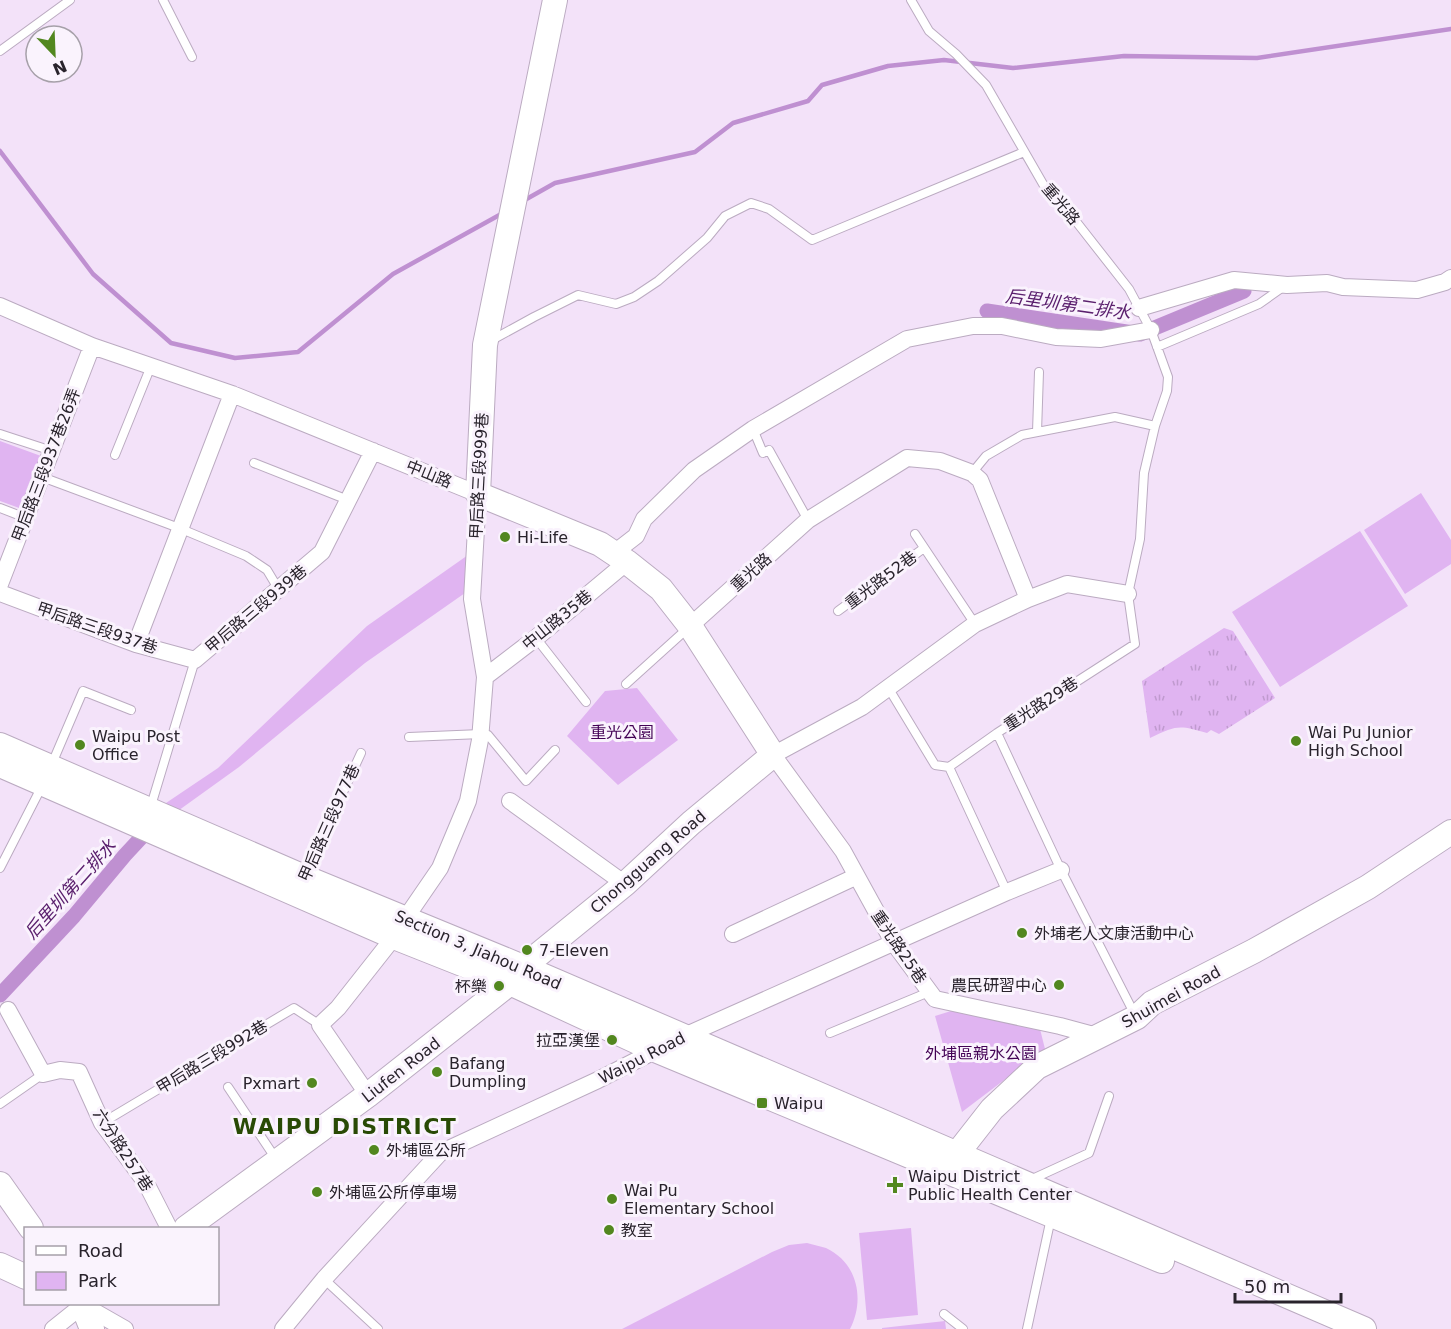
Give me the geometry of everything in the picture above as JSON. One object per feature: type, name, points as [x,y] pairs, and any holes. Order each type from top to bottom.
[{"type":"street","name":"甲后路三段999巷","points":[[399,928],[441,868],[468,801],[481,734],[485,677],[472,599],[485,345],[555,0]]},
{"type":"street","points":[[1139,308],[1234,280],[1287,285],[1327,283],[1343,287],[1416,290],[1445,282],[1451,278]]},
{"type":"street","name":"中山路","points":[[0,306],[92,346],[232,394],[600,544],[662,589],[690,626],[773,755]]},
{"type":"street","name":"中山路35巷","points":[[485,677],[536,638],[620,557],[636,536],[644,519],[694,470],[753,429],[907,339],[973,326],[1002,326],[1056,336],[1101,339],[1150,330]]},
{"type":"street","name":"甲后路三段937巷26弄","points":[[0,584],[92,346]]},
{"type":"street","points":[[136,644],[232,394]]},
{"type":"street","name":"甲后路三段939巷","points":[[195,660],[322,552],[373,451]]},
{"type":"street","name":"重光路","points":[[690,626],[808,520],[908,458],[940,461],[972,473]]},
{"type":"street","points":[[972,473],[980,480],[1028,599]]},
{"type":"street","points":[[773,755],[827,727],[889,689],[975,624],[1028,599],[1067,584],[1128,594]]},
{"type":"street","name":"甲后路三段937巷","points":[[0,593],[136,644],[195,660]]},
{"type":"street","name":"Section 3, Jiahou Road","points":[[0,745],[46,775],[399,928],[516,975],[682,1037],[952,1163]]},
{"type":"street","name":"重光路25巷","points":[[773,755],[843,851],[855,877],[893,942],[935,999],[1097,1036]]},
{"type":"street","name":"Chongguang Road","points":[[516,975],[773,755]]},
{"type":"street","name":"Section 3, Jiahou Road","points":[[0,765],[46,775],[150,810],[301,886]]},
{"type":"street","points":[[510,801],[625,884]]},
{"type":"street","name":"Shuimei Road","points":[[952,1163],[992,1109],[1037,1067],[1137,1017],[1152,1003],[1254,951],[1368,887],[1451,832]]},
{"type":"street","name":"Waipu Road","points":[[283,1329],[324,1279],[440,1152],[598,1080],[682,1037],[893,942],[1061,870]]},
{"type":"street","points":[[733,934],[855,877]]},
{"type":"street","points":[[320,1025],[338,1008],[399,928]]},
{"type":"street","name":"Section 3, Jiahou Road","points":[[516,975],[655,1050],[952,1163]]},
{"type":"street","name":"Liufen Road","points":[[187,1227],[369,1095],[516,975]]},
{"type":"street","points":[[8,1010],[43,1074]]},
{"type":"street","name":"甲后路三段992巷","points":[[320,1025],[369,1095]]},
{"type":"street","name":"六分路257巷","points":[[43,1074],[60,1070],[79,1072],[102,1122],[146,1183],[168,1227]]},
{"type":"street","points":[[952,1163],[1022,1183],[1364,1329]]},
{"type":"street","points":[[952,1163],[1051,1215],[1325,1329]]},
{"type":"street","points":[[3,1194],[30,1227]]},
{"type":"street","points":[[0,1265],[24,1276]]},
{"type":"street","points":[[53,1329],[82,1305]]},
{"type":"street","points":[[83,1305],[92,1329]]},
{"type":"street","points":[[85,1305],[125,1329]]},
{"type":"lane","points":[[0,51],[70,0]]},
{"type":"lane","points":[[163,0],[192,57]]},
{"type":"lane","name":"重光路","points":[[911,0],[929,31],[956,54],[986,85],[1043,184],[1071,215],[1129,289],[1150,330],[1168,376],[1167,391],[1143,472],[1140,539],[1128,594],[1135,644]]},
{"type":"lane","points":[[485,345],[578,295],[616,304],[634,297],[658,281],[707,238],[725,216],[751,202],[769,209],[812,240],[1024,152]]},
{"type":"lane","points":[[1157,347],[1259,304],[1287,285]]},
{"type":"lane","points":[[115,455],[151,366]]},
{"type":"lane","points":[[1037,432],[1039,372]]},
{"type":"lane","points":[[972,473],[986,456],[1022,435],[1115,417],[1155,426]]},
{"type":"lane","points":[[753,429],[764,453],[769,450],[808,520]]},
{"type":"lane","points":[[0,434],[52,451]]},
{"type":"lane","points":[[254,463],[348,500]]},
{"type":"lane","points":[[42,477],[179,528],[246,556],[267,570],[280,590]]},
{"type":"lane","points":[[0,508],[26,518]]},
{"type":"lane","name":"重光路52巷","points":[[915,534],[975,624]]},
{"type":"lane","name":"重光路52巷","points":[[838,612],[924,548]]},
{"type":"lane","points":[[626,684],[690,626]]},
{"type":"lane","points":[[536,638],[586,702]]},
{"type":"lane","name":"重光路29巷","points":[[950,767],[997,733],[1135,644]]},
{"type":"lane","name":"甲后路三段939巷","points":[[150,810],[195,660]]},
{"type":"lane","points":[[889,689],[936,765],[950,767],[1007,892]]},
{"type":"lane","points":[[0,868],[46,775],[83,691],[131,710]]},
{"type":"lane","points":[[997,733],[1061,870],[1137,1017]]},
{"type":"lane","points":[[409,737],[488,735],[526,781],[555,750]]},
{"type":"lane","name":"甲后路三段977巷","points":[[301,886],[361,753]]},
{"type":"lane","points":[[830,1033],[929,992]]},
{"type":"lane","name":"甲后路三段992巷","points":[[102,1122],[294,1008],[320,1025]]},
{"type":"lane","points":[[0,1104],[43,1074]]},
{"type":"lane","points":[[228,1087],[277,1161]]},
{"type":"lane","points":[[1022,1183],[1089,1152],[1109,1096]]},
{"type":"lane","points":[[1027,1329],[1051,1215]]},
{"type":"lane","points":[[324,1279],[378,1329]]},
{"type":"lane","points":[[944,1314],[963,1329]]},
{"type":"green space","points":[[0,441],[41,456],[22,509],[0,501]]},
{"type":"green space","points":[[1421,493],[1451,540],[1451,564],[1405,594],[1364,530]]},
{"type":"green space","points":[[1360,531],[1408,606],[1280,687],[1232,612]]},
{"type":"green space","points":[[468,555],[465,593],[365,663],[239,767],[175,813],[166,803],[218,768],[367,626]]},
{"type":"green space","points":[[1224,628],[1233,631],[1275,698],[1219,734],[1211,730],[1207,733],[1178,728],[1150,738],[1142,681]]},
{"type":"green space","name":"重光公園","points":[[637,688],[678,740],[618,785],[567,736],[605,691]]},
{"type":"green space","name":"外埔區親水公園","points":[[951,1011],[1040,1029],[1045,1049],[962,1112],[935,1016]]},
{"type":"green space","points":[[911,1228],[918,1315],[867,1320],[859,1233]]},
{"type":"green space","points":[[807,1243],[826,1248],[837,1255],[852,1273],[856,1283],[857,1306],[850,1329],[622,1329],[772,1252],[789,1245]]},
{"type":"green space","points":[[945,1321],[946,1329],[882,1329],[882,1328]]},
{"type":"waterway","points":[[523,201],[555,183],[695,152],[733,123],[808,101],[822,85],[888,66],[944,60],[1013,68],[1124,56],[1257,58],[1451,29]]},
{"type":"waterway","points":[[0,151],[93,274],[171,343],[235,358],[298,352],[393,274],[503,213]]},
{"type":"waterway","name":"后里圳第二排水","points":[[987,311],[1140,334],[1244,291]]},
{"type":"waterway","name":"后里圳第二排水","points":[[0,995],[74,916],[152,826]]},
{"type":"place","name":"Hi-Life","points":[[505,537]]},
{"type":"place","name":"Wai Pu Junior High School","points":[[1296,741]]},
{"type":"place","name":"Waipu Post Office","points":[[80,745]]},
{"type":"place","name":"外埔老人文康活動中心","points":[[1022,933]]},
{"type":"place","name":"7-Eleven","points":[[527,950]]},
{"type":"place","name":"農民研習中心","points":[[1059,985]]},
{"type":"place","name":"杯樂","points":[[499,986]]},
{"type":"place","name":"拉亞漢堡","points":[[612,1040]]},
{"type":"place","name":"Bafang Dumpling","points":[[437,1072]]},
{"type":"place","name":"Pxmart","points":[[312,1083]]},
{"type":"place","name":"Waipu","points":[[762,1103]]},
{"type":"place","name":"外埔區公所","points":[[374,1150]]},
{"type":"place","name":"Waipu District Public Health Center","points":[[895,1185]]},
{"type":"place","name":"外埔區公所停車場","points":[[317,1192]]},
{"type":"place","name":"Wai Pu Elementary School","points":[[612,1199]]},
{"type":"place","name":"教室","points":[[609,1230]]},
{"type":"district","name":"WAIPU DISTRICT","points":[[345,1126]]}]
